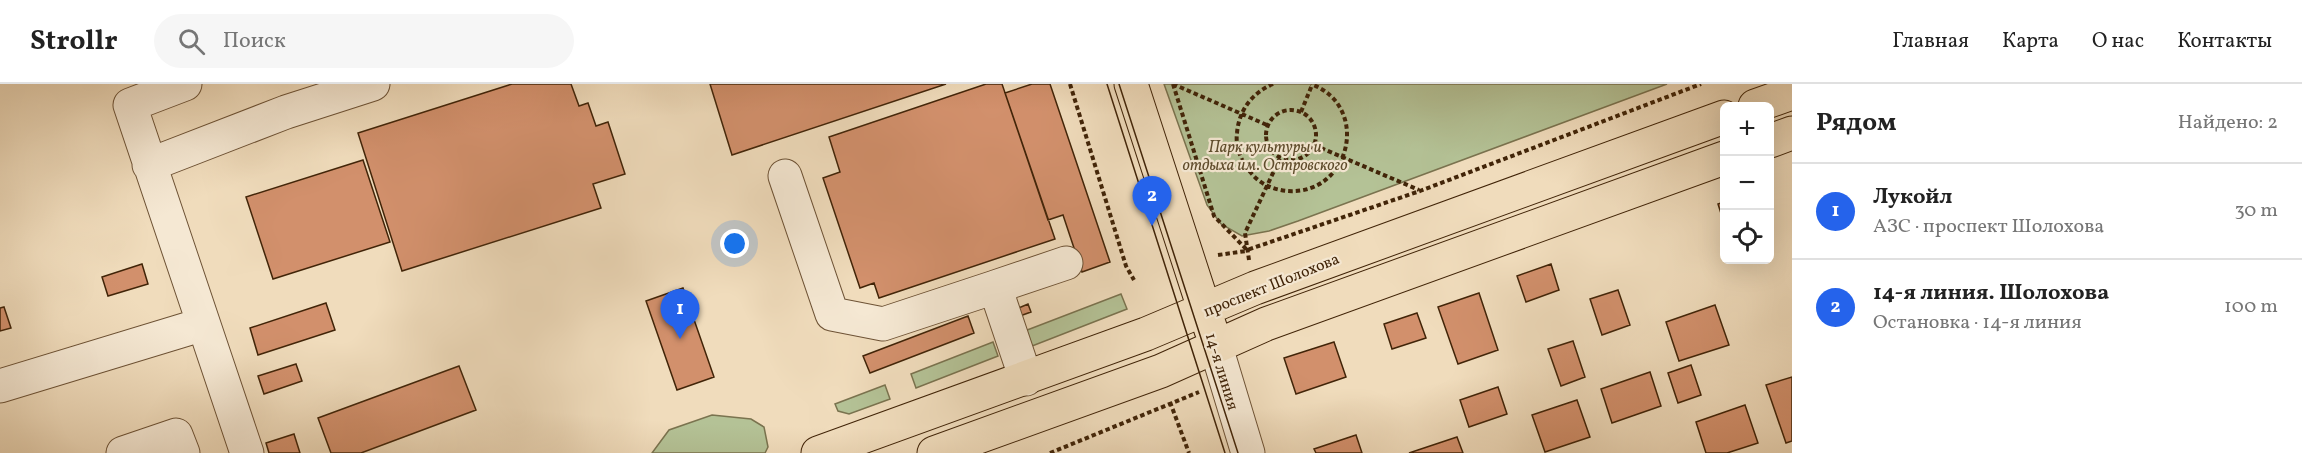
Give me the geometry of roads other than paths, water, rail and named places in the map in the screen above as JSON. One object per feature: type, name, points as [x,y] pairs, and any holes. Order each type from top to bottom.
[{"type":"main road","name":"14-я линия","points":[[1131,84],[1216,347]]},
{"type":"main road","points":[[1766,102],[1792,93]]},
{"type":"main road","name":"проспект Шолохова","points":[[818,453],[1026,379],[1204,311],[1255,288],[1720,119]]},
{"type":"main road","points":[[1774,140],[1792,133]]},
{"type":"main road","points":[[934,453],[1161,370],[1266,324],[1720,160]]},
{"type":"street","points":[[185,84],[130,105],[247,453]]},
{"type":"street","points":[[149,165],[286,112],[373,84]]},
{"type":"street","points":[[785,176],[832,314],[883,324],[1066,263]]},
{"type":"street","points":[[995,287],[1026,379]]},
{"type":"street","points":[[0,386],[194,327],[206,331]]},
{"type":"street","name":"14-я линия","points":[[1216,347],[1248,453]]},
{"type":"street","points":[[123,453],[176,435],[183,453]]},
{"type":"tram line","points":[[1107,84],[1225,453]]},
{"type":"tram line","points":[[1119,84],[1238,453]]},
{"type":"place","name":"14-я линия. Шолохова","points":[[1152,226]]},
{"type":"place","name":"Лукойл","points":[[680,339]]},
{"type":"park label","name":"Парк культуры и отдыха им. Островского","points":[[1265,155]]}]
